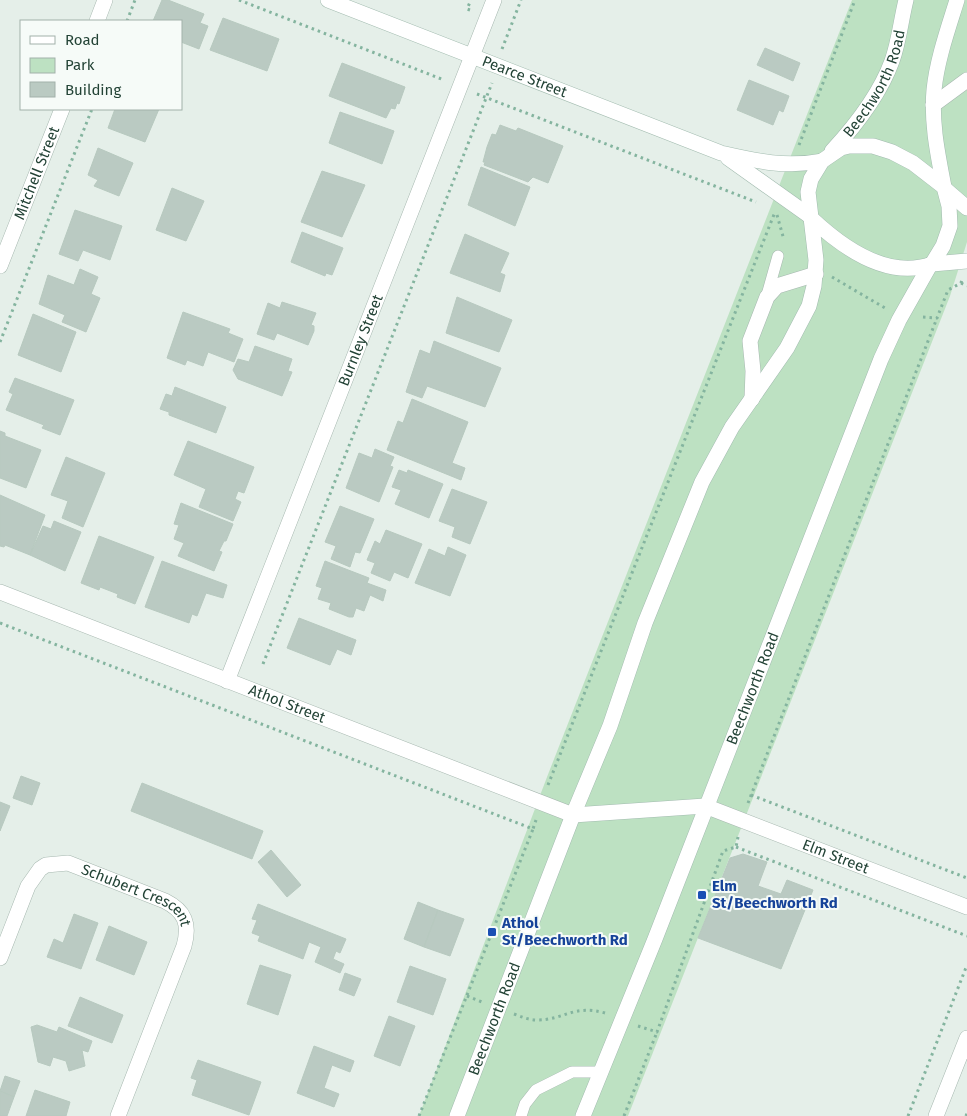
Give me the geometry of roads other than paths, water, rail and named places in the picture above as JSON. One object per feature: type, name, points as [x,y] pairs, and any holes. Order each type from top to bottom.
[{"type":"main road","points":[[97,20],[105,0]]},
{"type":"main road","name":"Pearce Street","points":[[328,0],[721,153],[773,165],[801,165],[824,159]]},
{"type":"main road","name":"Burnley Street","points":[[227,681],[494,0]]},
{"type":"main road","name":"Beechworth Road","points":[[824,159],[859,118],[881,84],[892,60],[906,0]]},
{"type":"main road","points":[[931,265],[943,246],[950,226],[949,206],[936,145],[933,105],[939,64],[957,0]]},
{"type":"main road","points":[[933,105],[967,80]]},
{"type":"main road","name":"Mitchell Street","points":[[0,266],[62,110]]},
{"type":"main road","points":[[967,208],[913,163],[892,152],[873,146],[849,146],[824,159],[809,186],[808,197],[811,218],[840,244],[873,261],[905,267],[967,261]]},
{"type":"main road","name":"Pearce Street","points":[[721,153],[811,218]]},
{"type":"main road","name":"Beechworth Road","points":[[457,1116],[573,815],[610,726],[645,623],[702,482],[732,427],[803,321],[812,297],[816,270],[811,218]]},
{"type":"main road","name":"Beechworth Road","points":[[583,1116],[655,939],[705,806],[881,359],[903,312],[931,265]]},
{"type":"main road","points":[[752,399],[753,371],[750,342],[767,297],[777,286],[816,270]]},
{"type":"main road","name":"Athol Street","points":[[0,592],[573,815]]},
{"type":"main road","points":[[573,815],[705,806]]},
{"type":"main road","name":"Elm Street","points":[[705,806],[967,907]]},
{"type":"main road","name":"Schubert Crescent","points":[[0,958],[28,886],[40,869],[46,865],[68,863],[165,901],[180,909],[186,922],[188,933],[118,1116]]},
{"type":"main road","points":[[936,1116],[967,1038]]},
{"type":"lane","points":[[767,297],[782,252]]},
{"type":"lane","points":[[521,1116],[525,1104],[536,1090],[572,1072],[600,1072]]},
{"type":"place","name":"Elm St/Beechworth Rd","points":[[702,895]]},
{"type":"place","name":"Athol St/Beechworth Rd","points":[[492,932]]}]
